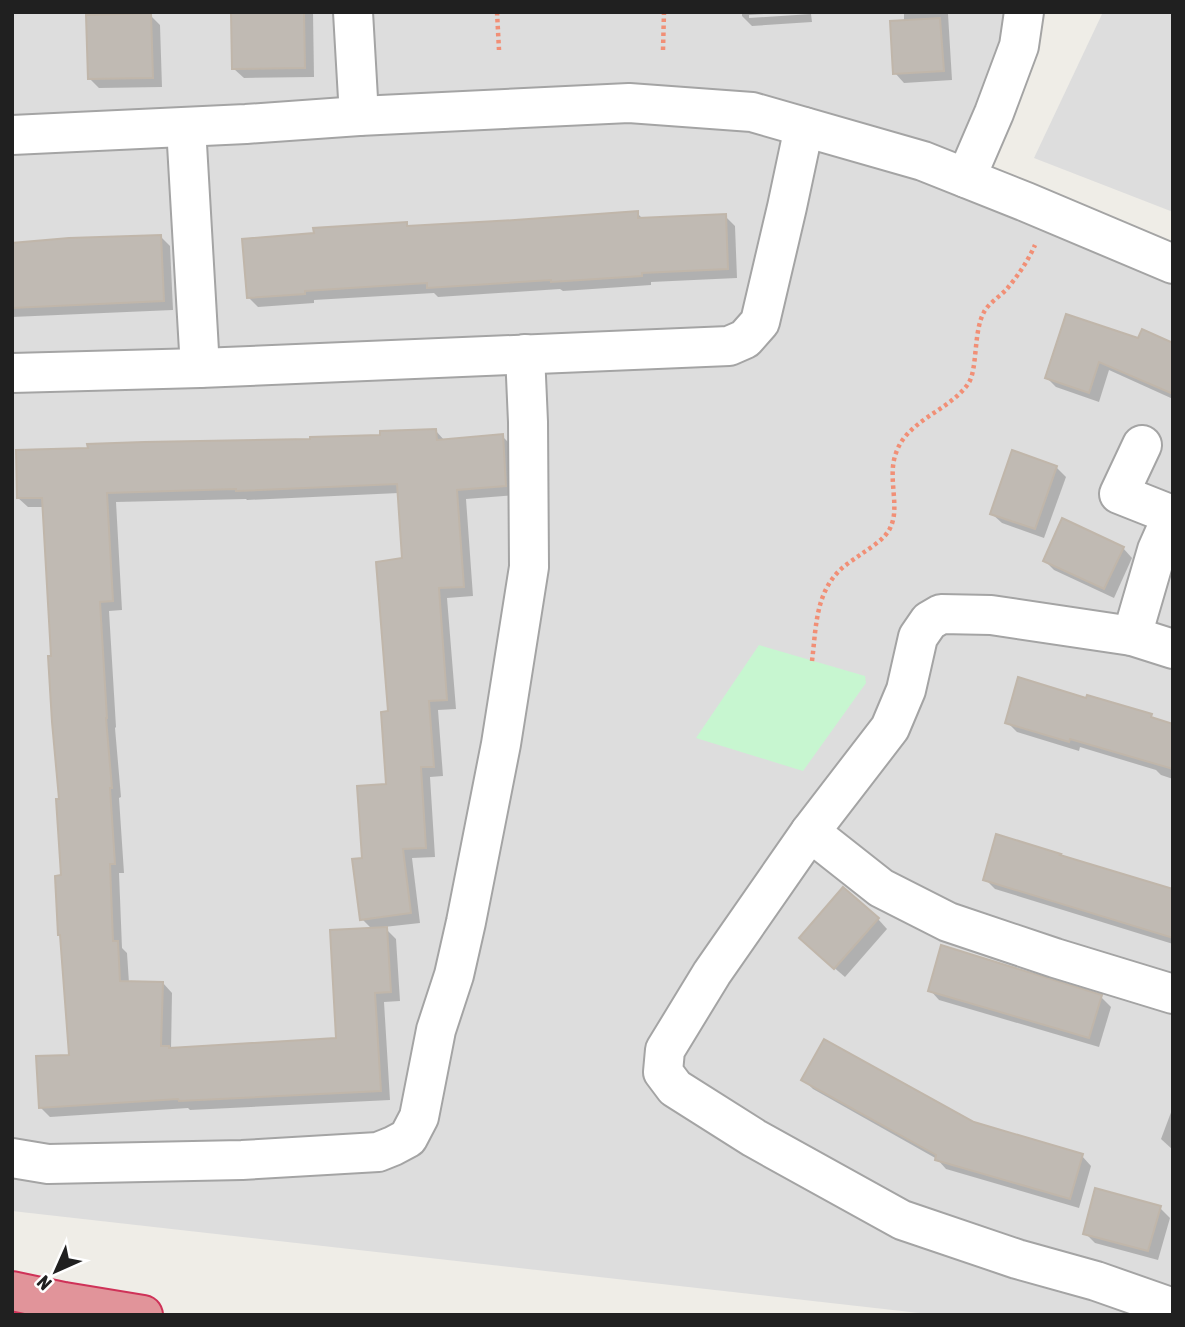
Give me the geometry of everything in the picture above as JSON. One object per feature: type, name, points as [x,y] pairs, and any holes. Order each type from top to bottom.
[{"type":"highway","points":[[12,1291],[143,1315]]},
{"type":"street","points":[[354,12],[359,116]]},
{"type":"street","points":[[966,178],[995,113],[1019,46],[1024,12]]},
{"type":"street","points":[[12,135],[629,103],[752,112],[909,156],[1173,264]]},
{"type":"street","points":[[186,127],[200,368]]},
{"type":"street","points":[[12,373],[729,346],[745,339],[760,322],[804,127]]},
{"type":"street","points":[[12,1158],[48,1164],[242,1160],[378,1152],[408,1138],[419,1117],[436,1030],[454,975],[466,922],[502,744],[529,567],[525,354]]},
{"type":"street","points":[[1132,636],[1157,550],[1172,514],[1119,494],[1142,445]]},
{"type":"street","points":[[1173,649],[1132,636],[991,615],[941,614],[929,621],[918,637],[906,690],[890,728],[810,832],[712,973],[665,1050],[663,1072],[675,1088],[754,1138],[902,1220],[1173,1308]]},
{"type":"street","points":[[810,832],[881,888],[948,922],[1173,994]]},
{"type":"path","points":[[497,12],[499,50]]},
{"type":"path","points":[[663,50],[664,12]]},
{"type":"path","points":[[812,661],[818,608],[828,586],[839,571],[883,538],[891,526],[894,508],[891,476],[896,452],[910,430],[954,399],[970,383],[977,332],[984,311],[1005,290],[1028,260],[1049,212]]},
{"type":"shaded area","points":[[12,12],[1031,12],[982,201],[1173,284],[1173,1315],[937,1315],[12,1211]]},
{"type":"shaded area","points":[[1103,12],[1173,12],[1173,212],[1034,158]]},
{"type":"green space","points":[[759,645],[865,676],[866,683],[803,771],[696,738]]},
{"type":"building","points":[[231,12],[304,12],[305,68],[232,69]]},
{"type":"building","points":[[151,13],[153,78],[88,79],[86,15]]},
{"type":"building","points":[[940,18],[944,71],[893,74],[890,21]]},
{"type":"building","points":[[638,211],[638,218],[726,214],[728,269],[427,288],[427,283],[305,291],[305,294],[247,298],[242,239],[314,233],[313,228],[407,222],[407,226]]},
{"type":"building","points":[[161,235],[164,301],[12,308],[12,243]]},
{"type":"building","points":[[1066,314],[1138,338],[1142,329],[1173,343],[1173,394],[1099,362],[1089,393],[1045,378]]},
{"type":"building","points":[[436,429],[437,440],[503,434],[506,486],[457,490],[464,587],[439,588],[447,700],[429,701],[434,767],[421,767],[426,848],[403,849],[411,913],[360,920],[352,859],[362,858],[357,786],[386,784],[381,712],[388,711],[376,562],[402,558],[397,484],[107,493],[113,601],[100,602],[115,864],[110,864],[113,941],[118,941],[120,981],[163,982],[161,1046],[169,1048],[336,1038],[330,930],[387,927],[391,992],[375,993],[381,1091],[39,1108],[36,1056],[69,1055],[55,876],[61,875],[56,799],[59,799],[48,656],[51,656],[42,498],[17,498],[16,450],[88,448],[87,444],[310,439],[380,435],[380,431]]},
{"type":"building","points":[[1012,450],[1057,466],[1035,529],[990,514]]},
{"type":"building","points":[[1062,518],[1124,547],[1104,589],[1043,561]]},
{"type":"building","points":[[1018,677],[1086,698],[1087,695],[1152,714],[1151,717],[1173,724],[1173,769],[1005,723]]},
{"type":"building","points":[[996,834],[1173,889],[1173,938],[983,880]]},
{"type":"building","points":[[843,887],[879,918],[834,969],[799,938]]},
{"type":"building","points":[[941,945],[1102,995],[1089,1038],[928,991]]},
{"type":"building","points":[[824,1039],[974,1122],[1083,1154],[1070,1199],[935,1160],[936,1155],[801,1080]]},
{"type":"building","points":[[1095,1188],[1161,1206],[1148,1251],[1083,1234]]}]
